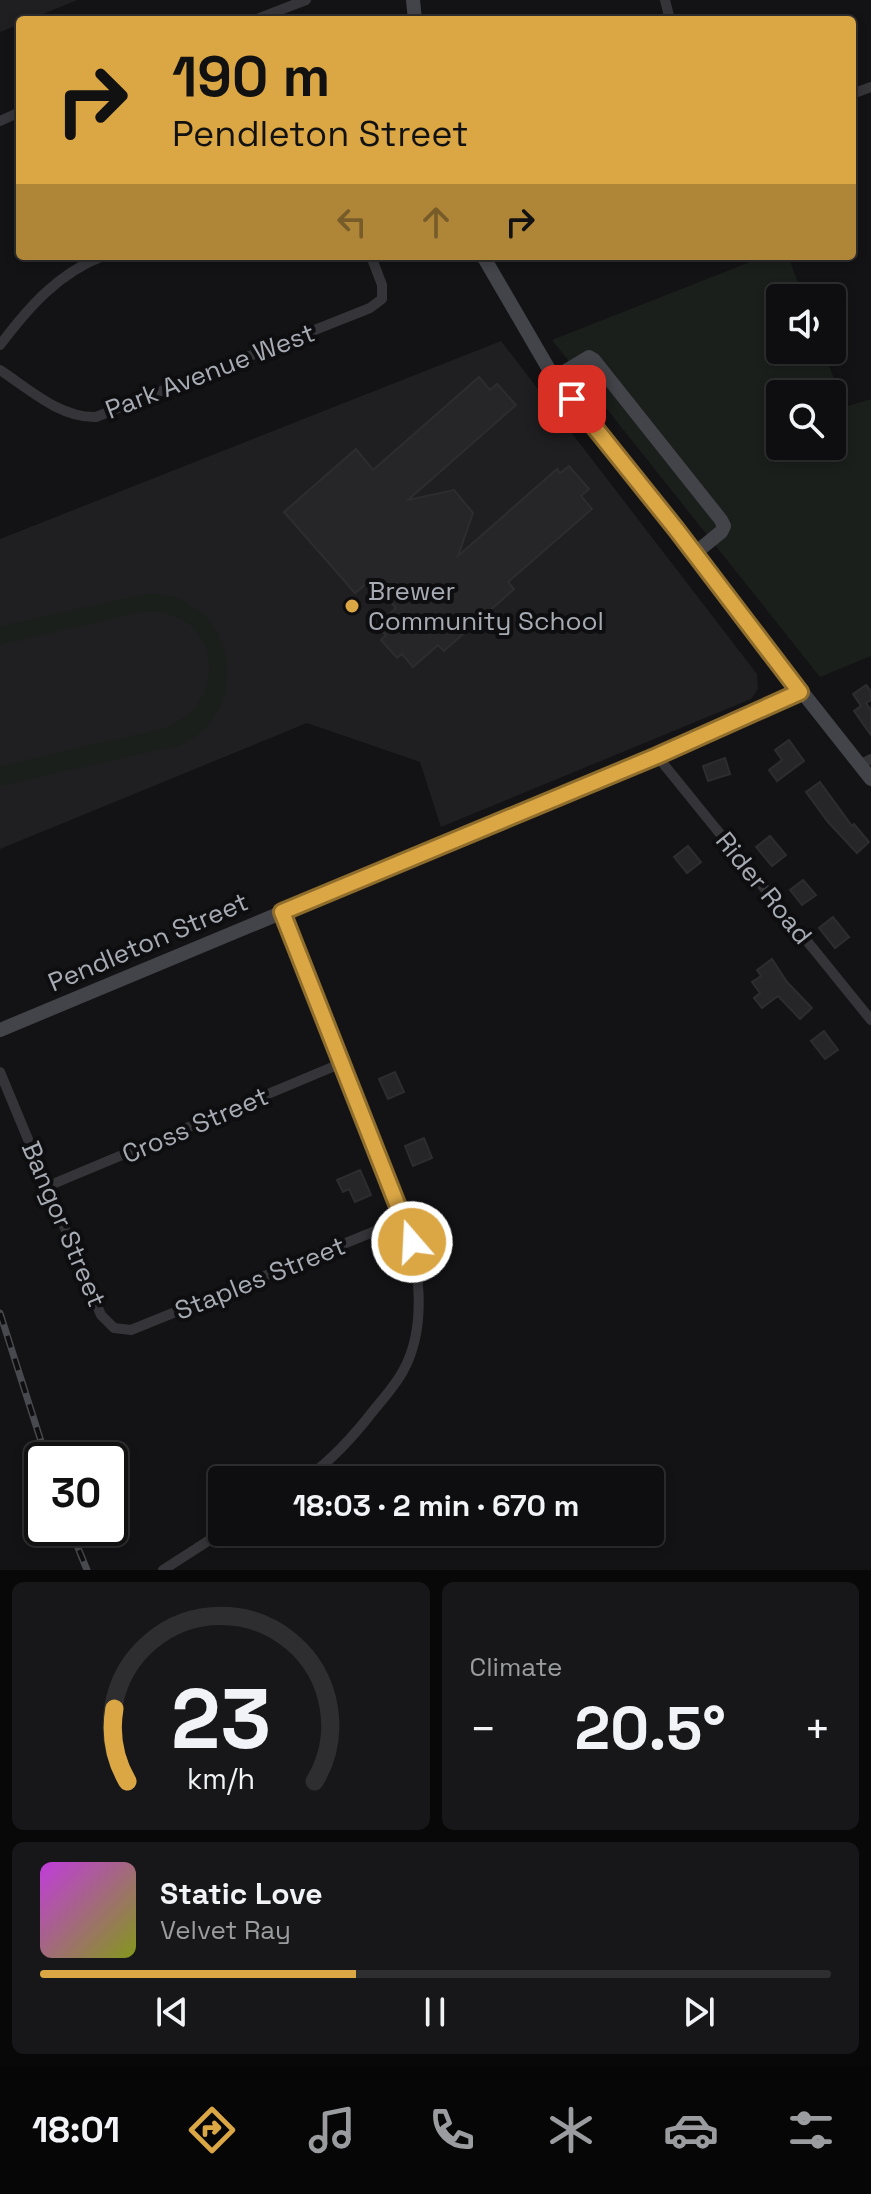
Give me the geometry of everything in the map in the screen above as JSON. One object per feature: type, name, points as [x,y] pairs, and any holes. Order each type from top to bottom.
[{"type":"street","points":[[264,16],[306,0]]},
{"type":"street","points":[[0,345],[47,290],[93,260]]},
{"type":"street","name":"Park Avenue West","points":[[0,370],[63,411],[79,418],[96,417],[370,308],[382,299],[382,285],[373,260]]},
{"type":"street","points":[[485,260],[554,378],[800,692],[865,762],[871,779]]},
{"type":"street","points":[[554,378],[582,360],[589,357],[594,360],[663,446],[724,526],[694,554]]},
{"type":"street","name":"Pendleton Street","points":[[0,1030],[657,756],[800,692]]},
{"type":"street","name":"Rider Road","points":[[657,756],[871,1020]]},
{"type":"street","points":[[282,912],[405,1219],[417,1269],[418,1305],[414,1342],[404,1370],[351,1438],[319,1466]]},
{"type":"street","name":"Cross Street","points":[[48,1186],[342,1063]]},
{"type":"street","name":"Bangor Street","points":[[0,1072],[101,1315],[114,1328]]},
{"type":"street","name":"Staples Street","points":[[114,1328],[131,1330],[405,1219]]},
{"type":"street","points":[[163,1570],[208,1541]]},
{"type":"shaded area","points":[[0,0],[77,0],[39,16],[16,16],[16,26],[0,32]]},
{"type":"shaded area","points":[[755,260],[790,260],[799,284],[766,284],[766,364],[828,364],[835,380],[766,380],[766,460],[846,460],[846,407],[871,399],[871,656],[820,677],[552,340]]},
{"type":"shaded area","name":"Brewer Community School","points":[[501,341],[757,674],[758,689],[751,699],[441,827],[420,762],[307,723],[0,849],[0,539]]},
{"type":"shaded area","points":[[150,593],[179,599],[201,613],[217,633],[226,657],[227,682],[220,706],[205,728],[181,745],[0,786],[0,766],[164,728],[184,718],[199,702],[207,684],[209,665],[205,647],[196,630],[179,618],[157,612],[136,613],[0,645],[0,626]]},
{"type":"building","points":[[479,377],[490,390],[497,384],[516,405],[408,500],[454,490],[473,513],[458,556],[557,469],[560,473],[569,466],[589,489],[581,496],[592,509],[508,582],[514,589],[444,651],[438,645],[413,667],[402,654],[397,658],[381,640],[386,635],[377,625],[396,608],[371,580],[355,593],[284,512],[356,449],[373,470]]},
{"type":"building","points":[[866,685],[871,691],[871,700],[866,703],[871,710],[871,735],[854,711],[861,706],[853,694]]},
{"type":"building","points":[[789,740],[804,761],[777,781],[769,770],[782,760],[775,750]]},
{"type":"building","points":[[725,758],[730,774],[708,781],[703,766]]},
{"type":"building","points":[[820,782],[852,826],[854,824],[869,842],[857,853],[806,792]]},
{"type":"building","points":[[770,836],[786,855],[772,866],[756,847]]},
{"type":"building","points":[[688,846],[701,862],[687,873],[674,857]]},
{"type":"building","points":[[803,880],[816,895],[802,905],[790,890]]},
{"type":"building","points":[[833,917],[849,937],[835,948],[819,928]]},
{"type":"building","points":[[772,959],[787,982],[812,1008],[800,1019],[778,996],[762,1008],[754,998],[760,993],[752,982],[761,976],[757,970]]},
{"type":"building","points":[[824,1031],[838,1050],[825,1059],[811,1041]]},
{"type":"building","points":[[395,1072],[404,1092],[388,1099],[379,1079]]},
{"type":"building","points":[[424,1138],[432,1158],[413,1166],[405,1146]]},
{"type":"building","points":[[360,1170],[371,1195],[355,1202],[349,1189],[343,1192],[337,1180]]},
{"type":"railway","points":[[0,1313],[41,1442]]},
{"type":"railway","points":[[77,1546],[87,1570]]},
{"type":"place","name":"Brewer Community School","points":[[352,606]]},
{"type":"route","points":[[412,1242],[282,912],[657,756],[800,692],[572,399]]}]
